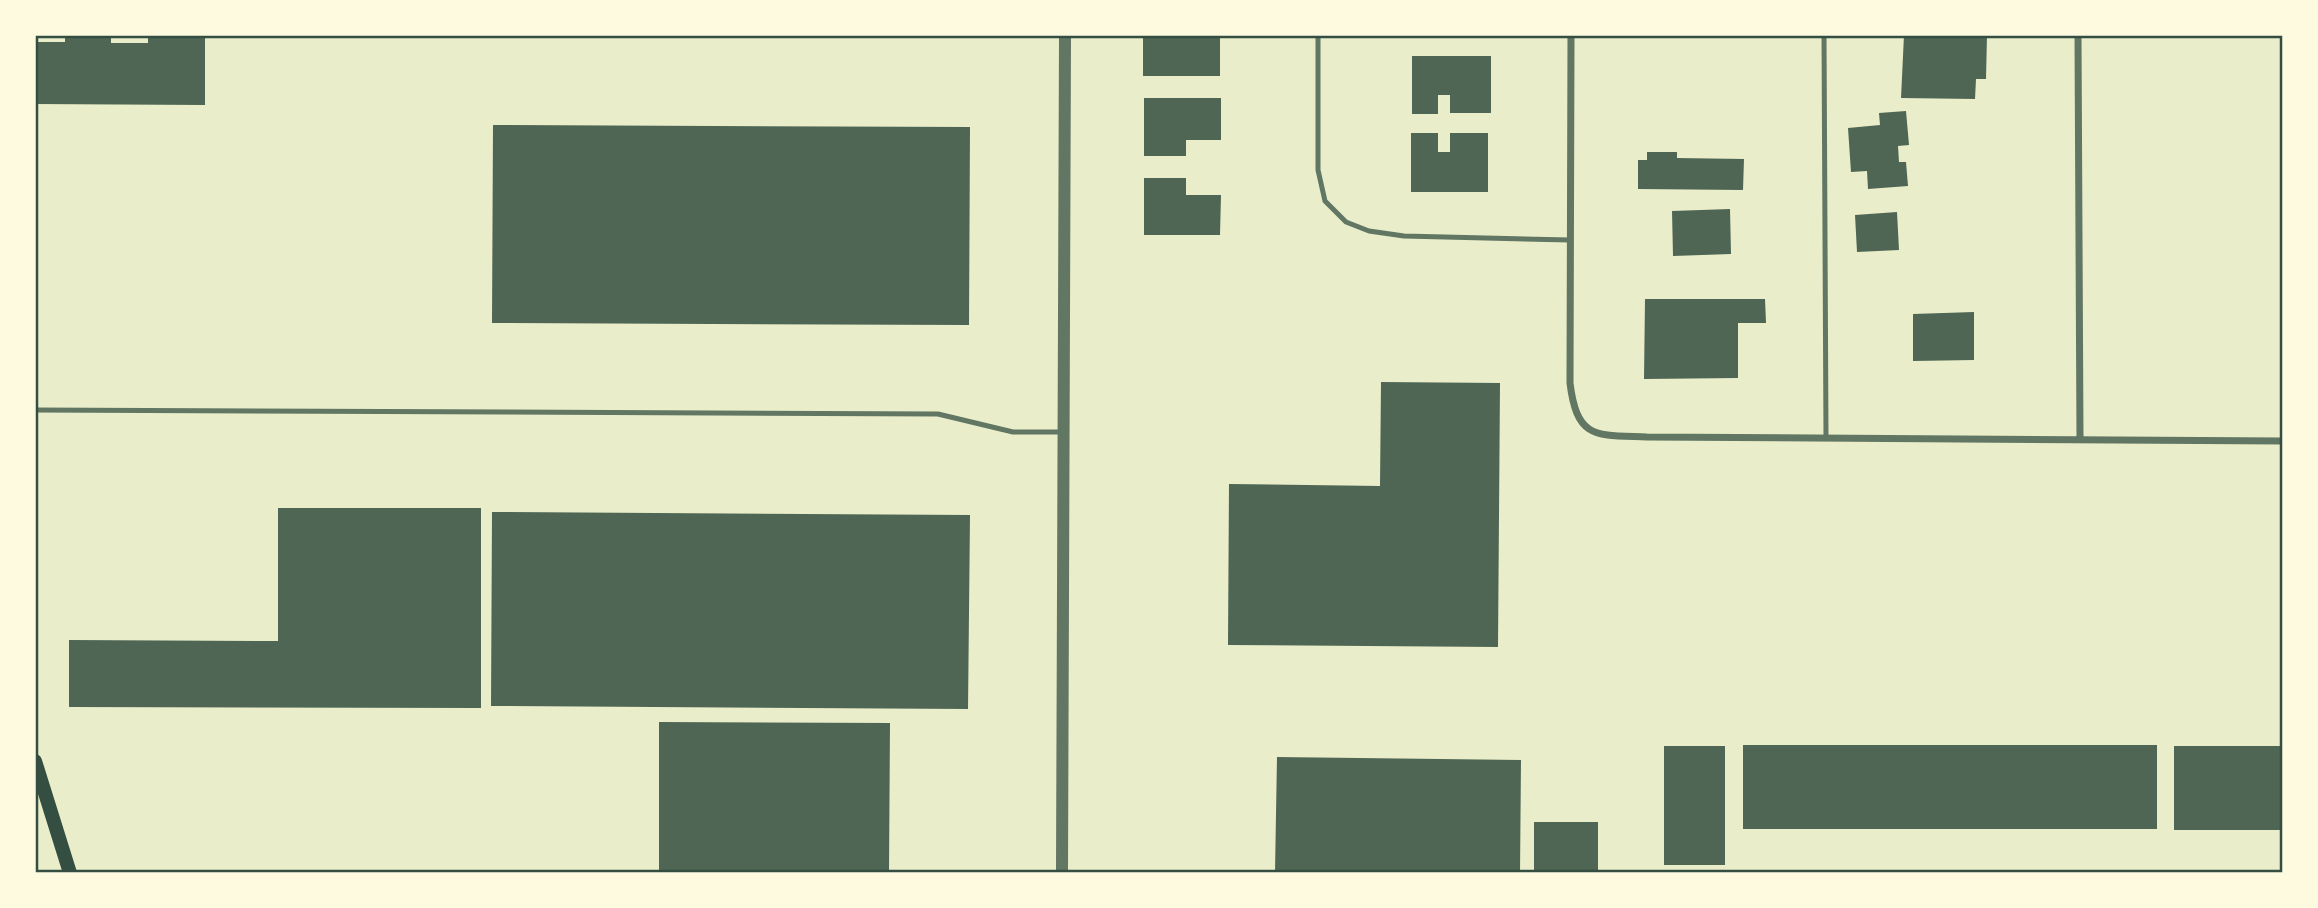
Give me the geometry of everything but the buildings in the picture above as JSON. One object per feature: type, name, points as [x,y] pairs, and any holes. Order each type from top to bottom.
[{"type":"main road","points":[[35,761],[69,873]]},
{"type":"street","points":[[1062,873],[1065,35]]},
{"type":"street","points":[[1571,35],[1570,383],[1573,408],[1585,428],[1605,435],[1647,437],[2283,441]]},
{"type":"street","points":[[2078,35],[2080,440]]},
{"type":"lane","points":[[1318,35],[1318,170],[1325,201],[1346,222],[1369,231],[1404,236],[1570,240]]},
{"type":"lane","points":[[1824,35],[1826,437]]},
{"type":"lane","points":[[35,410],[938,414],[1013,432],[1063,432]]}]
